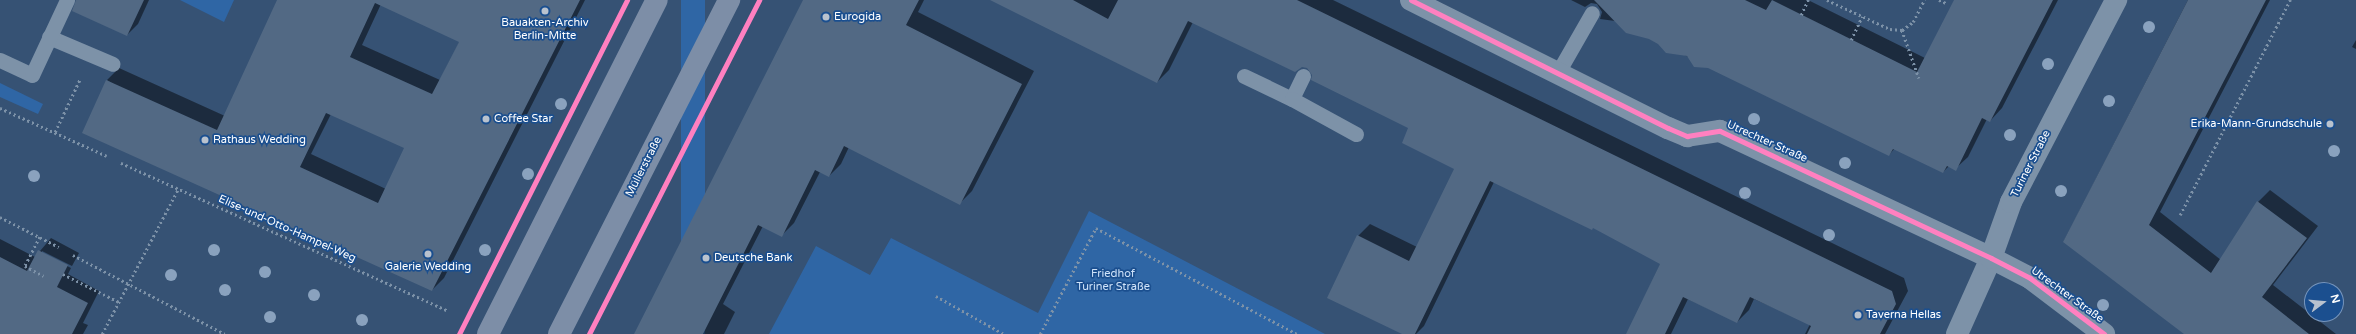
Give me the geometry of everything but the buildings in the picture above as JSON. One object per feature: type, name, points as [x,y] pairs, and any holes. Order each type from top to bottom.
[{"type":"main road","points":[[488,334],[657,0]]},
{"type":"main road","name":"Müllerstraße","points":[[559,334],[729,0]]},
{"type":"street","name":"Utrechter Straße","points":[[1411,0],[1557,74],[1687,136],[1720,131],[1991,258],[2030,278],[2104,334]]},
{"type":"street","name":"Turiner Straße","points":[[1957,334],[1991,258],[2011,202],[2116,0]]},
{"type":"lane","points":[[0,60],[32,75],[67,0]]},
{"type":"lane","points":[[1557,74],[1592,13]]},
{"type":"lane","points":[[49,37],[113,64]]},
{"type":"lane","points":[[1244,76],[1292,99],[1356,134]]},
{"type":"lane","points":[[1292,99],[1303,76]]},
{"type":"path","points":[[1801,15],[1808,0]]},
{"type":"path","points":[[1828,0],[1890,30],[1902,30],[1913,22],[1924,0]]},
{"type":"path","points":[[1939,0],[1946,3]]},
{"type":"path","points":[[2180,215],[2290,0]]},
{"type":"path","points":[[1851,40],[1862,16]]},
{"type":"path","points":[[1902,30],[1919,78]]},
{"type":"path","points":[[55,132],[91,55]]},
{"type":"path","points":[[0,108],[107,156]]},
{"type":"path","points":[[102,334],[178,189]]},
{"type":"path","points":[[0,217],[59,247]]},
{"type":"path","points":[[1040,334],[1096,228],[1297,334]]},
{"type":"path","points":[[40,237],[25,266],[44,276]]},
{"type":"path","points":[[73,255],[224,334]]},
{"type":"path","points":[[63,274],[119,302]]},
{"type":"path","points":[[936,296],[1004,334]]},
{"type":"green space","points":[[180,0],[234,0],[224,22]]},
{"type":"green space","points":[[681,0],[705,0],[705,334],[681,334]]},
{"type":"green space","points":[[0,83],[43,104],[38,114],[0,97]]},
{"type":"green space","name":"Friedhof Turiner Straße","points":[[1089,211],[1325,334],[769,334],[816,246],[870,275],[891,238],[1038,313]]},
{"type":"cycle path","points":[[459,334],[627,0]]},
{"type":"cycle path","points":[[589,334],[759,0]]},
{"type":"cycle path","points":[[1411,0],[1668,128],[1687,136],[1720,131],[1991,258],[2030,278],[2104,334]]},
{"type":"place","name":"Bauakten-Archiv Berlin-Mitte","points":[[545,11]]},
{"type":"place","name":"Eurogida","points":[[826,17]]},
{"type":"place","name":"Coffee Star","points":[[486,119]]},
{"type":"place","name":"Erika-Mann-Grundschule","points":[[2330,124]]},
{"type":"place","name":"Rathaus Wedding","points":[[205,140]]},
{"type":"place","name":"Galerie Wedding","points":[[428,254]]},
{"type":"place","name":"Deutsche Bank","points":[[706,258]]},
{"type":"place","name":"Taverna Hellas","points":[[1858,315]]}]
